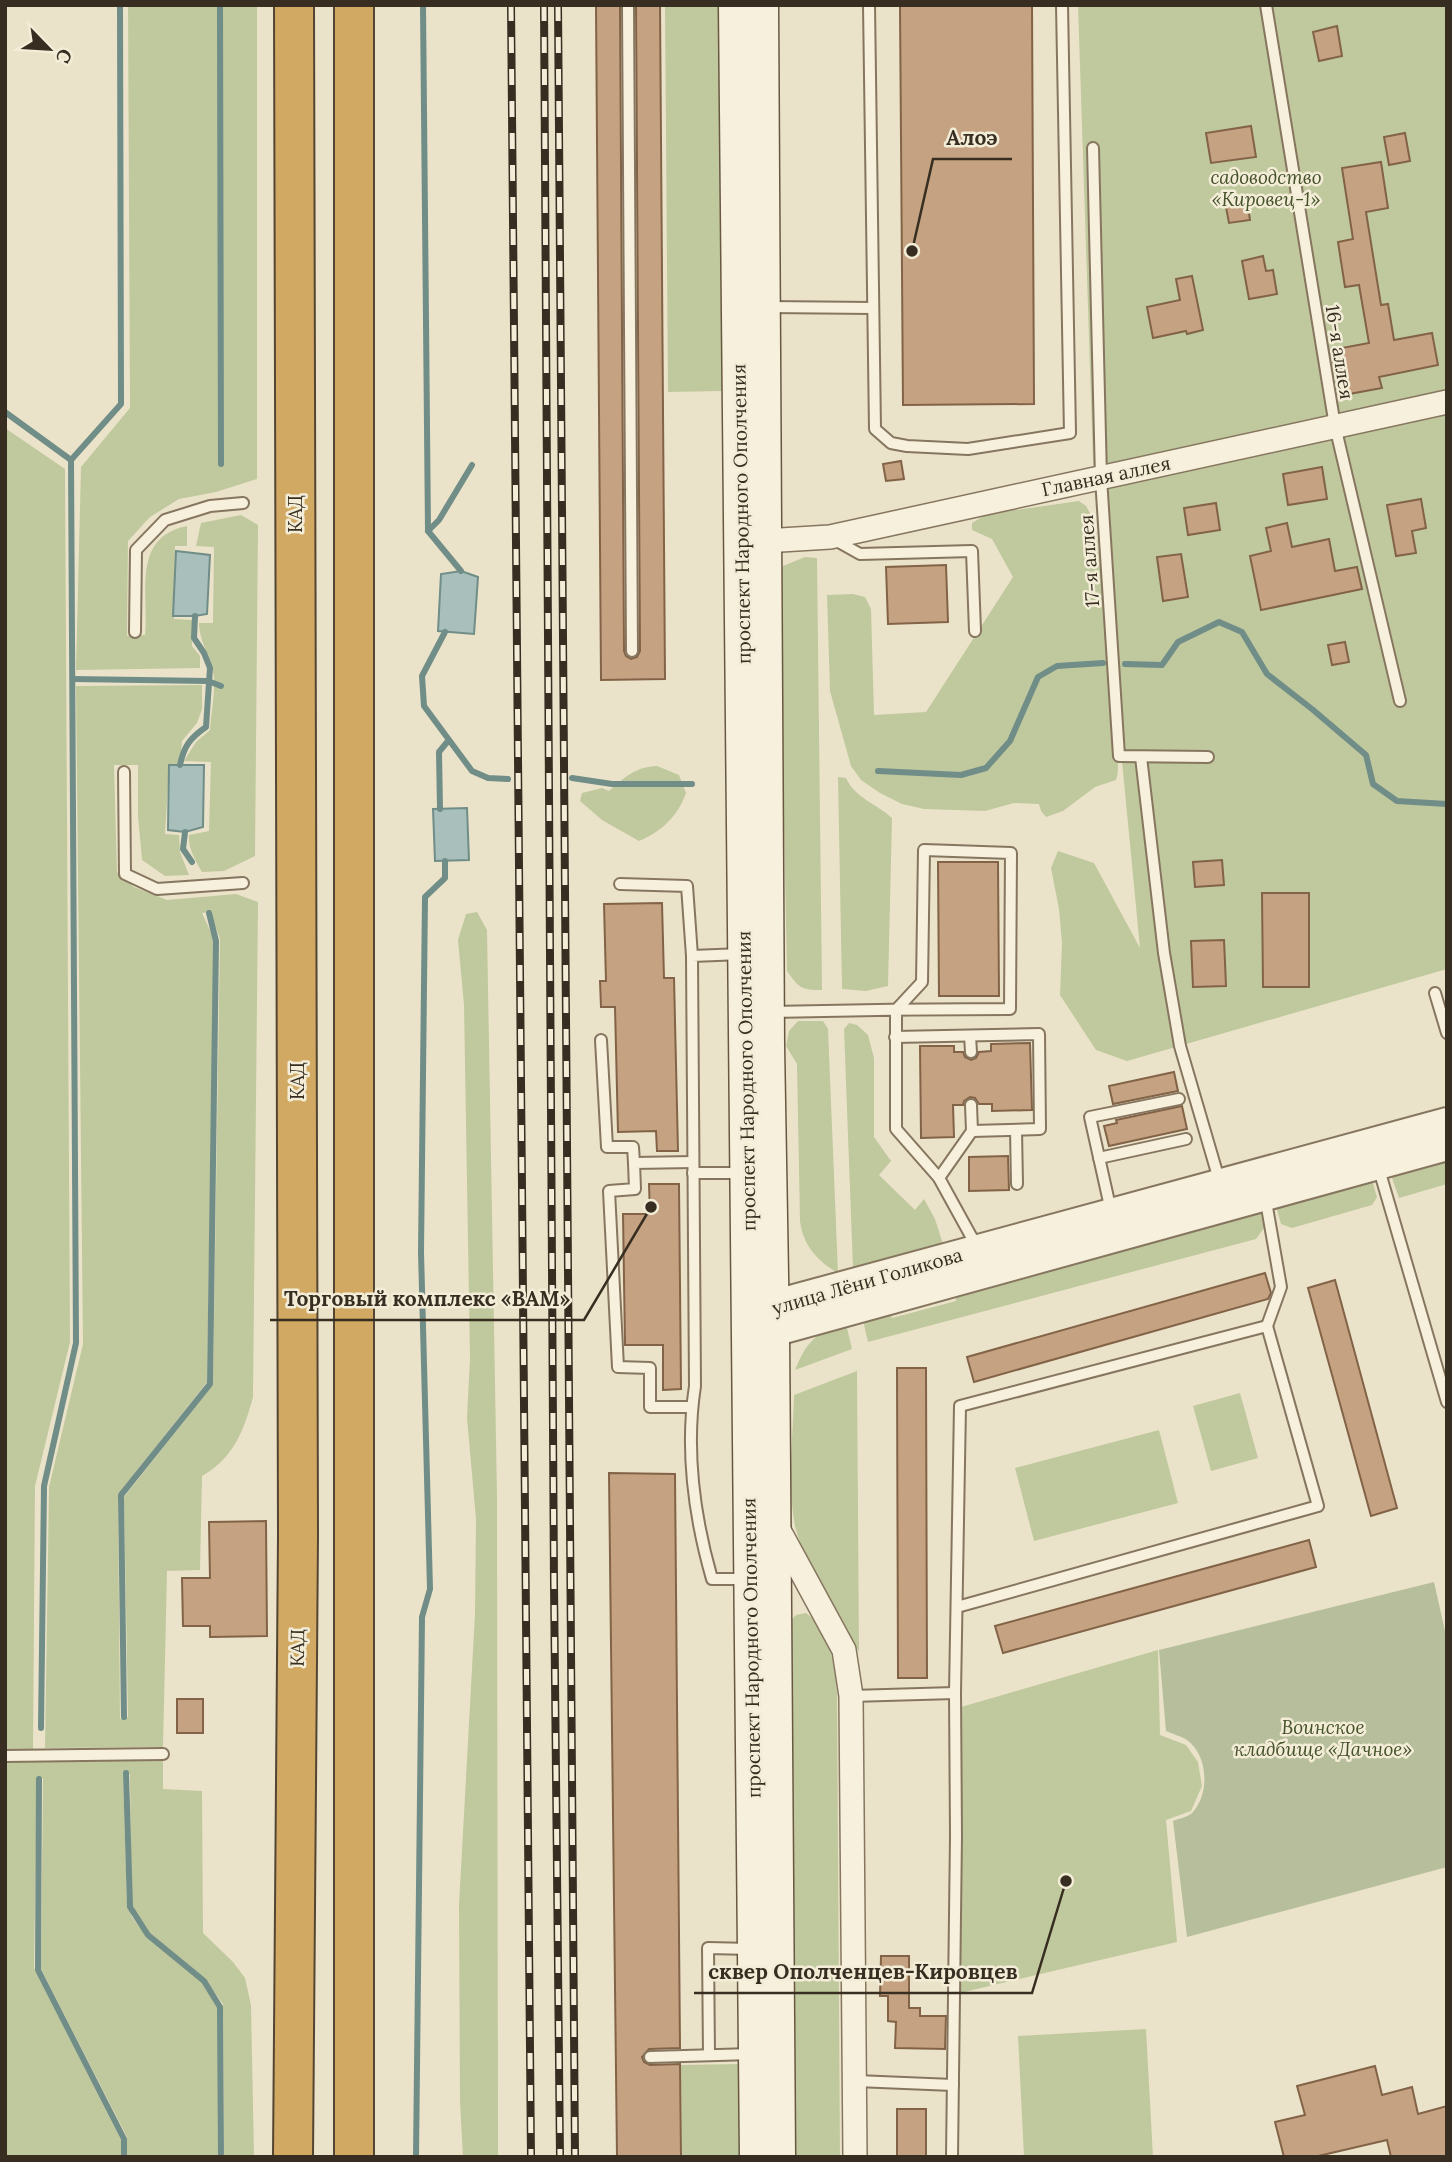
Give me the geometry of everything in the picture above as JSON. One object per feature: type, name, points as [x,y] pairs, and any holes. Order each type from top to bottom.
[{"type":"highway","name":"КАД","points":[[293,2157],[298,1549],[294,5]]},
{"type":"highway","points":[[354,5],[354,2157]]},
{"type":"main road","name":"проспект Народного Ополчения","points":[[736,5],[747,1173],[764,1319],[774,1520],[779,2157]]},
{"type":"main road","name":"проспект Народного Ополчения","points":[[756,2157],[751,1579],[764,1319],[768,1012],[762,5]]},
{"type":"street","name":"Главная аллея","points":[[764,541],[830,537],[1447,402]]},
{"type":"street","name":"улица Лёни Голикова","points":[[764,1319],[1375,1154],[1447,1122]]},
{"type":"street","name":"улица Лёни Голикова","points":[[1375,1154],[1447,1146]]},
{"type":"street","name":"улица Лёни Голикова","points":[[982,1262],[1112,1214],[1222,1195]]},
{"type":"street","points":[[774,1520],[844,1650],[850,1696],[855,2157]]},
{"type":"lane","points":[[628,5],[632,651]]},
{"type":"lane","points":[[869,5],[875,429],[891,443],[968,449],[1070,433],[1062,5]]},
{"type":"lane","name":"16-я аллея","points":[[1266,5],[1335,426],[1400,701]]},
{"type":"lane","name":"17-я аллея","points":[[1093,148],[1101,478],[1119,756],[1141,757]]},
{"type":"lane","points":[[762,307],[873,308]]},
{"type":"lane","points":[[135,632],[136,550],[166,520],[210,506],[243,503]]},
{"type":"lane","points":[[830,537],[860,554],[972,551],[975,631]]},
{"type":"lane","points":[[1208,757],[1141,757],[1164,953],[1177,1033],[1222,1195]]},
{"type":"lane","points":[[124,772],[125,874],[157,889],[243,883]]},
{"type":"lane","points":[[768,1012],[896,1010],[1010,1009],[1010,853],[925,850],[922,982],[896,1010],[896,1129],[939,1178],[982,1262]]},
{"type":"lane","points":[[620,884],[687,886],[692,956],[695,1386],[692,1407],[692,1494],[701,1542],[712,1579],[751,1579]]},
{"type":"lane","points":[[692,956],[745,954]]},
{"type":"lane","points":[[1436,993],[1447,1033]]},
{"type":"lane","points":[[895,1037],[1038,1034],[1041,1129],[972,1131]]},
{"type":"lane","points":[[970,1036],[971,1052]]},
{"type":"lane","points":[[601,1040],[607,1147],[633,1147],[634,1163],[635,1188],[609,1191],[618,1367],[650,1368],[650,1407],[692,1407]]},
{"type":"lane","points":[[1112,1214],[1090,1117],[1179,1099]]},
{"type":"lane","points":[[939,1178],[972,1131],[971,1105]]},
{"type":"lane","points":[[1016,1130],[1017,1184]]},
{"type":"lane","points":[[1099,1158],[1186,1139]]},
{"type":"lane","points":[[1375,1154],[1446,1395]]},
{"type":"lane","points":[[634,1163],[747,1173]]},
{"type":"lane","points":[[957,1608],[1318,1506],[1267,1326],[1281,1287],[1262,1185]]},
{"type":"lane","points":[[952,2157],[960,1406],[1267,1326]]},
{"type":"lane","points":[[850,1696],[955,1693]]},
{"type":"lane","points":[[5,1756],[163,1754]]},
{"type":"lane","points":[[709,2055],[708,1948],[754,1949]]},
{"type":"lane","points":[[650,2057],[755,2054]]},
{"type":"lane","points":[[856,2081],[953,2085]]},
{"type":"green space","points":[[128,5],[257,5],[257,479],[216,492],[179,499],[150,517],[128,541],[127,636],[145,635],[146,569],[150,555],[157,542],[169,532],[187,526],[187,546],[175,546],[174,619],[192,620],[192,646],[200,656],[200,668],[76,670],[81,467],[130,408]]},
{"type":"green space","points":[[665,5],[719,5],[723,391],[668,392]]},
{"type":"green space","name":"садоводство «Кировец-1»","points":[[1078,5],[1447,5],[1447,969],[1127,1061],[1096,1050],[1060,995],[1062,943],[1051,868],[1058,851],[1094,863],[1140,948],[1093,460]]},
{"type":"green space","points":[[5,428],[65,469],[70,1342],[35,1486],[33,1749],[5,1749]]},
{"type":"green space","points":[[1079,501],[1086,506],[1095,522],[1117,754],[1116,780],[1095,787],[1063,811],[1046,817],[1039,804],[1014,803],[985,811],[924,809],[902,804],[861,780],[851,766],[830,691],[827,595],[853,594],[865,597],[871,609],[874,715],[926,712],[1013,577],[992,539],[972,530],[972,523],[987,514]]},
{"type":"green space","points":[[241,515],[258,525],[255,856],[224,871],[202,872],[191,850],[189,835],[209,831],[211,762],[184,761],[196,742],[210,730],[214,678],[199,623],[213,623],[214,547],[196,546],[201,523]]},
{"type":"green space","points":[[805,557],[817,558],[822,990],[801,987],[787,971],[779,575],[783,566]]},
{"type":"green space","points":[[202,685],[202,709],[197,723],[182,741],[180,768],[169,768],[165,834],[179,835],[180,852],[189,875],[165,876],[142,860],[138,816],[138,765],[114,765],[117,872],[134,887],[167,900],[236,894],[258,902],[253,1397],[246,1421],[230,1452],[202,1476],[200,1570],[167,1571],[163,1747],[45,1748],[49,1487],[83,1344],[76,686]],"holes":[[[210,912],[220,939],[213,1385],[124,1497],[128,1717],[120,1719],[118,1494],[207,1382],[214,939],[202,913]]]},
{"type":"green space","points":[[657,766],[679,775],[686,793],[668,822],[639,841],[602,820],[580,801],[582,793],[602,788],[609,791],[636,771]]},
{"type":"green space","points":[[838,777],[846,778],[855,791],[892,818],[888,986],[866,991],[842,989]]},
{"type":"green space","points":[[477,912],[487,930],[497,1496],[498,2157],[463,2157],[460,2102],[459,1905],[475,1614],[476,1519],[467,1418],[470,1358],[464,1005],[458,940],[466,914]]},
{"type":"green space","points":[[798,1021],[823,1021],[828,1029],[838,1273],[812,1252],[804,1238],[800,1221],[797,1064],[786,1046],[789,1031]]},
{"type":"green space","points":[[849,1023],[857,1025],[868,1035],[874,1058],[874,1137],[891,1161],[879,1175],[915,1210],[924,1199],[935,1219],[943,1244],[853,1269],[844,1029]]},
{"type":"green space","points":[[1447,1159],[1447,1184],[1399,1198],[1391,1175]]},
{"type":"green space","points":[[1372,1180],[1377,1197],[1372,1205],[1292,1228],[1281,1224],[1276,1206]]},
{"type":"green space","points":[[1260,1210],[1264,1228],[1256,1239],[868,1342],[863,1320],[890,1313],[892,1318],[956,1301],[955,1295]]},
{"type":"green space","points":[[846,1324],[852,1349],[795,1370],[813,1340]]},
{"type":"green space","points":[[857,1371],[859,1652],[806,1557],[795,1526],[791,1478],[794,1395]]},
{"type":"green space","points":[[1240,1393],[1258,1458],[1211,1471],[1193,1406]]},
{"type":"green space","points":[[1159,1430],[1178,1503],[1034,1541],[1015,1468]]},
{"type":"green space","name":"Воинское кладбище «Дачное»","points":[[1434,1582],[1447,1640],[1447,1867],[1187,1937],[1173,1821],[1191,1814],[1198,1804],[1204,1785],[1203,1764],[1194,1747],[1185,1739],[1166,1731],[1159,1650]]},
{"type":"green space","points":[[806,1613],[826,1638],[837,1692],[840,2157],[790,2157],[789,1622],[796,1615]]},
{"type":"green space","points":[[1158,1650],[1160,1735],[1186,1745],[1198,1762],[1202,1786],[1191,1811],[1166,1820],[1177,1942],[960,1993],[961,1707]]},
{"type":"green space","points":[[163,1760],[163,1789],[202,1791],[203,1933],[233,1962],[245,1978],[251,2005],[254,2157],[224,2157],[223,2004],[205,1979],[151,1934],[136,1914],[131,1901],[130,1774],[123,1775],[127,1903],[132,1917],[148,1938],[202,1982],[218,2008],[218,2157],[127,2157],[127,2137],[41,1969],[43,1778],[37,1779],[34,1968],[121,2140],[121,2157],[5,2157],[5,1762]]},
{"type":"green space","points":[[1146,2029],[1153,2157],[1024,2157],[1018,2036]]},
{"type":"green space","points":[[742,2064],[743,2157],[682,2157],[681,2065]]},
{"type":"water","points":[[176,551],[210,555],[207,614],[173,616]]},
{"type":"water","points":[[461,571],[478,577],[474,634],[438,631],[441,574]]},
{"type":"water","points":[[169,765],[204,765],[203,827],[185,832],[168,830]]},
{"type":"water","points":[[467,808],[469,860],[435,861],[433,809]]},
{"type":"building","points":[[596,5],[620,5],[624,651],[631,659],[637,657],[640,651],[636,5],[660,5],[665,679],[601,680]]},
{"type":"building","points":[[900,5],[1032,5],[1034,404],[903,405]]},
{"type":"building","points":[[1337,26],[1342,56],[1319,61],[1313,32]]},
{"type":"building","points":[[1251,126],[1256,157],[1211,163],[1206,133]]},
{"type":"building","points":[[1405,133],[1410,161],[1389,165],[1384,137]]},
{"type":"building","points":[[1381,162],[1388,208],[1366,212],[1381,305],[1388,304],[1394,340],[1432,333],[1438,365],[1379,377],[1382,388],[1349,394],[1344,368],[1334,370],[1331,350],[1369,343],[1359,285],[1345,287],[1338,242],[1353,239],[1342,168]]},
{"type":"building","points":[[1247,199],[1250,220],[1229,223],[1225,202]]},
{"type":"building","points":[[1263,256],[1266,271],[1273,270],[1277,294],[1249,299],[1242,261]]},
{"type":"building","points":[[1192,276],[1203,330],[1153,338],[1147,307],[1180,300],[1176,279]]},
{"type":"building","points":[[901,461],[904,479],[886,481],[883,464]]},
{"type":"building","points":[[1322,467],[1327,499],[1288,505],[1283,474]]},
{"type":"building","points":[[1421,499],[1426,528],[1412,531],[1416,553],[1396,556],[1387,505]]},
{"type":"building","points":[[1216,503],[1220,530],[1188,535],[1184,508]]},
{"type":"building","points":[[1287,523],[1292,547],[1329,539],[1335,571],[1357,567],[1362,589],[1261,610],[1250,556],[1271,551],[1266,528]]},
{"type":"building","points":[[1181,554],[1188,597],[1163,601],[1157,557]]},
{"type":"building","points":[[946,565],[948,622],[888,624],[886,567]]},
{"type":"building","points":[[1345,642],[1349,662],[1332,665],[1328,645]]},
{"type":"building","points":[[1222,860],[1224,885],[1195,887],[1193,862]]},
{"type":"building","points":[[938,862],[998,862],[999,996],[939,996]]},
{"type":"building","points":[[1262,893],[1309,893],[1309,987],[1263,987]]},
{"type":"building","points":[[662,903],[664,978],[674,978],[678,1151],[657,1151],[656,1131],[618,1132],[615,1007],[601,1007],[600,981],[606,981],[604,904]]},
{"type":"building","points":[[1224,940],[1226,986],[1193,987],[1191,941]]},
{"type":"building","points":[[1030,1043],[1032,1110],[992,1111],[992,1104],[979,1104],[975,1098],[970,1097],[963,1105],[953,1105],[954,1137],[921,1138],[920,1046],[954,1046],[954,1052],[963,1052],[965,1057],[971,1060],[976,1058],[979,1052],[991,1051],[991,1044]]},
{"type":"building","points":[[1174,1072],[1178,1091],[1113,1104],[1109,1086]]},
{"type":"building","points":[[1182,1106],[1187,1129],[1109,1146],[1104,1126],[1117,1123],[1116,1120]]},
{"type":"building","points":[[1008,1156],[1009,1190],[969,1191],[969,1157]]},
{"type":"building","points":[[649,1184],[679,1184],[681,1389],[663,1390],[663,1345],[625,1345],[623,1214],[650,1214]]},
{"type":"building","points":[[1265,1273],[1271,1293],[1268,1299],[974,1382],[967,1357]]},
{"type":"building","points":[[1335,1280],[1397,1508],[1371,1516],[1308,1288]]},
{"type":"building","points":[[897,1368],[926,1368],[927,1678],[898,1678]]},
{"type":"building","points":[[609,1473],[675,1474],[680,2048],[649,2049],[642,2057],[644,2062],[650,2065],[680,2064],[681,2157],[617,2157]]},
{"type":"building","points":[[266,1521],[267,1636],[210,1637],[210,1626],[183,1626],[182,1578],[210,1578],[209,1522]]},
{"type":"building","points":[[1309,1540],[1316,1567],[1003,1653],[995,1626]]},
{"type":"building","points":[[177,1699],[203,1699],[203,1733],[177,1733]]},
{"type":"building","points":[[881,1956],[909,1956],[909,2008],[920,2008],[920,2016],[946,2016],[945,2049],[895,2048],[896,2022],[888,2021],[888,1996],[880,1996]]},
{"type":"building","points":[[1375,2066],[1382,2095],[1412,2087],[1418,2114],[1447,2106],[1447,2157],[1391,2157],[1387,2140],[1314,2157],[1284,2157],[1275,2122],[1305,2115],[1297,2086]]},
{"type":"building","points":[[897,2109],[926,2109],[926,2157],[897,2157]]},
{"type":"waterway","points":[[41,1728],[44,1486],[76,1343],[71,460],[121,404],[120,5]]},
{"type":"waterway","points":[[220,5],[221,464]]},
{"type":"waterway","points":[[423,5],[428,531],[461,571]]},
{"type":"waterway","points":[[5,412],[71,460]]},
{"type":"waterway","points":[[428,531],[439,520],[472,465]]},
{"type":"waterway","points":[[180,765],[188,743],[206,727],[210,668],[194,638],[195,616]]},
{"type":"waterway","points":[[1125,664],[1162,665],[1178,642],[1219,622],[1242,632],[1267,674],[1366,755],[1373,784],[1397,801],[1447,804]]},
{"type":"waterway","points":[[445,632],[422,676],[424,706],[472,771],[488,778],[508,779]]},
{"type":"waterway","points":[[878,771],[961,775],[986,768],[1010,741],[1038,677],[1057,666],[1103,663]]},
{"type":"waterway","points":[[73,679],[208,681],[221,686]]},
{"type":"waterway","points":[[440,809],[439,752],[448,741]]},
{"type":"waterway","points":[[572,778],[612,784],[692,784]]},
{"type":"waterway","points":[[185,832],[183,849],[192,862]]},
{"type":"waterway","points":[[416,2157],[422,1617],[430,1589],[421,1252],[425,897],[445,878],[445,861]]},
{"type":"waterway","points":[[124,1717],[121,1495],[210,1384],[216,941],[209,913]]},
{"type":"waterway","points":[[126,1773],[130,1907],[148,1935],[204,1981],[220,2007],[221,2157]]},
{"type":"waterway","points":[[39,1779],[38,1970],[124,2139],[124,2157]]},
{"type":"railway","points":[[511,5],[531,2157]]},
{"type":"railway","points":[[544,5],[560,2157]]},
{"type":"railway","points":[[558,5],[575,2157]]},
{"type":"place","name":"Алоэ","points":[[912,251]]},
{"type":"place","name":"Торговый комплекс «ВАМ»","points":[[651,1207]]},
{"type":"place","name":"сквер Ополченцев-Кировцев","points":[[1066,1881]]}]
